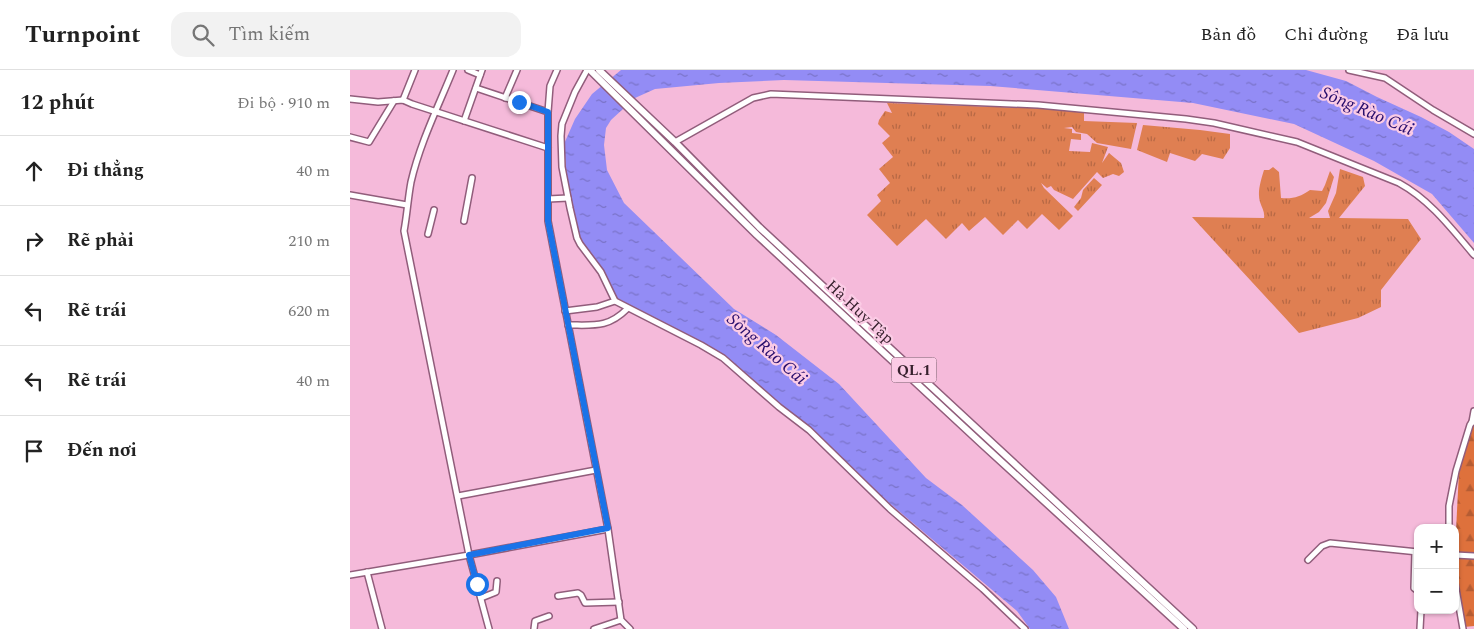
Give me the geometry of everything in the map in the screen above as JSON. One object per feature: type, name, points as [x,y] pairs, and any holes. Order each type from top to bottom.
[{"type":"main road","name":"Hà Huy Tập","points":[[588,70],[600,74],[758,235],[1184,629]]},
{"type":"main road","name":"Hà Huy Tập","points":[[636,110],[675,142],[759,227],[1193,629]]},
{"type":"street","points":[[403,100],[415,70]]},
{"type":"street","points":[[453,70],[428,127],[412,180],[404,231],[469,555],[489,629]]},
{"type":"street","points":[[464,121],[481,72],[468,70]]},
{"type":"street","points":[[505,98],[517,70]]},
{"type":"street","points":[[557,70],[550,86],[548,112],[548,221],[608,528],[622,620],[630,629]]},
{"type":"street","points":[[588,70],[575,92],[562,124],[562,167],[577,238],[601,272],[615,301],[724,358],[808,430],[884,503],[983,589],[1025,629]]},
{"type":"street","points":[[1349,70],[1385,78],[1433,110],[1474,134]]},
{"type":"street","points":[[1385,78],[1386,70]]},
{"type":"street","points":[[476,88],[548,112]]},
{"type":"street","points":[[675,142],[753,98],[771,94],[1038,105],[1186,118],[1297,142],[1399,183],[1409,188],[1433,207],[1474,255]]},
{"type":"street","points":[[350,99],[378,102],[403,100],[548,148]]},
{"type":"street","points":[[350,137],[369,142],[394,100]]},
{"type":"street","points":[[464,222],[472,178]]},
{"type":"street","points":[[350,195],[407,205]]},
{"type":"street","points":[[548,199],[568,198]]},
{"type":"street","points":[[428,234],[434,210]]},
{"type":"street","points":[[566,311],[597,307],[615,301]]},
{"type":"street","points":[[568,325],[608,323],[617,318],[627,308]]},
{"type":"street","points":[[1449,524],[1449,506],[1456,471],[1470,425],[1473,422],[1474,411]]},
{"type":"street","points":[[458,496],[596,470]]},
{"type":"street","points":[[350,574],[469,555],[608,528]]},
{"type":"street","points":[[1308,560],[1323,545],[1330,543],[1414,552]]},
{"type":"street","points":[[1459,555],[1474,556]]},
{"type":"street","points":[[367,572],[382,629]]},
{"type":"street","points":[[1414,572],[1414,588]]},
{"type":"street","points":[[480,598],[496,592],[497,581]]},
{"type":"street","points":[[558,596],[578,593],[585,603],[619,602]]},
{"type":"street","points":[[1459,610],[1462,629]]},
{"type":"street","points":[[1420,629],[1421,614]]},
{"type":"street","points":[[534,629],[536,621],[548,616]]},
{"type":"street","points":[[594,629],[622,620]]},
{"type":"green space","points":[[887,103],[1084,110],[1084,121],[1137,123],[1131,149],[1097,143],[1087,134],[1076,132],[1072,127],[1064,128],[1072,129],[1072,133],[1081,134],[1081,140],[1071,139],[1069,151],[1090,152],[1092,143],[1108,147],[1102,163],[1109,153],[1121,163],[1124,172],[1119,176],[1113,174],[1103,178],[1097,172],[1073,199],[1054,190],[1051,186],[1047,188],[1041,183],[1073,216],[1059,230],[1042,214],[1027,229],[1018,220],[1003,235],[985,217],[969,231],[962,223],[946,239],[926,219],[897,246],[867,215],[881,201],[877,195],[890,183],[879,169],[893,157],[882,143],[890,136],[878,124],[885,111],[892,113]]},
{"type":"green space","points":[[1143,125],[1230,134],[1230,148],[1223,159],[1202,154],[1195,161],[1170,153],[1167,162],[1137,150]]},
{"type":"green space","points":[[1273,167],[1279,172],[1281,198],[1296,197],[1310,190],[1322,191],[1330,171],[1334,177],[1326,203],[1319,212],[1309,218],[1330,218],[1328,211],[1336,193],[1340,169],[1363,177],[1365,186],[1339,218],[1408,219],[1421,239],[1381,290],[1381,307],[1358,318],[1299,333],[1192,217],[1264,218],[1259,198],[1260,186],[1264,170],[1269,170]]},
{"type":"green space","points":[[1094,178],[1102,185],[1078,211],[1074,207],[1081,198],[1083,190]]},
{"type":"green space","points":[[1468,421],[1474,422],[1474,626],[1464,627],[1459,585],[1459,524],[1456,524],[1459,471]]},
{"type":"water","name":"Sông Rào Cái","points":[[621,70],[1306,70],[1346,81],[1421,117],[1449,132],[1474,149],[1474,243],[1432,194],[1374,161],[1294,124],[1193,103],[990,86],[784,80],[719,83],[655,89],[635,98],[611,120],[606,128],[604,145],[607,170],[624,203],[734,309],[776,335],[839,384],[926,478],[962,505],[1033,570],[1056,597],[1069,629],[1030,629],[1017,611],[881,496],[822,438],[764,392],[727,357],[615,297],[602,271],[580,239],[568,192],[564,144],[575,119],[592,94]]},
{"type":"route","points":[[477,584],[469,555],[608,528],[548,221],[548,112],[519,102]]}]
